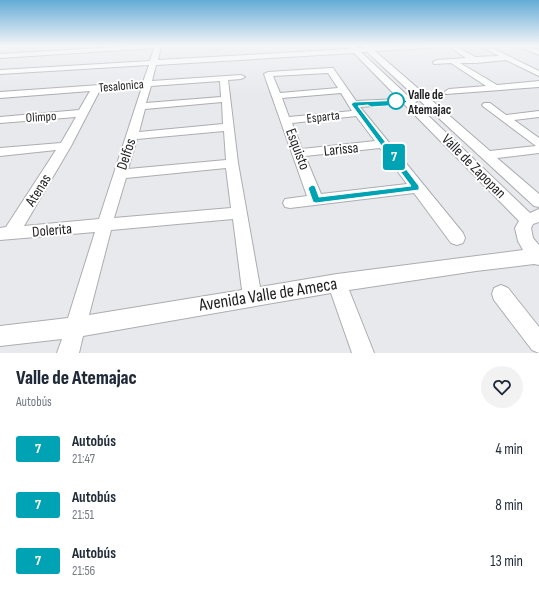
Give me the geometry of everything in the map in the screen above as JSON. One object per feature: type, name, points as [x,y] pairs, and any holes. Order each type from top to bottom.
[{"type":"street","points":[[0,72],[160,62]]},
{"type":"street","name":"Esquisto","points":[[262,62],[277,96],[316,200]]},
{"type":"street","points":[[325,62],[356,108],[416,188],[457,238]]},
{"type":"street","name":"Valle de Zapopan","points":[[373,62],[406,101],[533,217]]},
{"type":"street","name":"Valle de Zapopan","points":[[378,62],[425,100],[539,202]]},
{"type":"street","points":[[454,62],[494,87]]},
{"type":"street","points":[[517,62],[539,74]]},
{"type":"street","name":"Delfos","points":[[68,353],[153,63]]},
{"type":"street","points":[[268,74],[330,70]]},
{"type":"street","name":"Tesalonica","points":[[0,95],[241,77]]},
{"type":"street","points":[[224,78],[232,163],[252,297]]},
{"type":"street","points":[[449,92],[539,84]]},
{"type":"street","name":"Atenas","points":[[6,234],[64,146],[97,87]]},
{"type":"street","points":[[277,96],[343,90]]},
{"type":"street","points":[[141,106],[226,99]]},
{"type":"street","points":[[356,108],[425,100]]},
{"type":"street","points":[[487,105],[539,143]]},
{"type":"street","name":"Esparta","points":[[286,120],[356,108]]},
{"type":"street","name":"Olimpo","points":[[0,120],[83,113]]},
{"type":"street","points":[[504,118],[539,114]]},
{"type":"street","points":[[132,136],[228,127]]},
{"type":"street","name":"Larissa","points":[[299,153],[384,144]]},
{"type":"street","points":[[0,152],[64,146]]},
{"type":"street","points":[[487,154],[539,149]]},
{"type":"street","points":[[120,174],[232,163]]},
{"type":"street","points":[[290,203],[416,188]]},
{"type":"street","name":"Dolerita","points":[[6,234],[240,213]]},
{"type":"street","name":"Avenida Valle de Ameca","points":[[533,217],[523,228],[526,241],[538,257]]},
{"type":"street","name":"Avenida Valle de Ameca","points":[[0,336],[76,326],[337,283],[476,262],[538,257]]},
{"type":"street","points":[[337,283],[363,353]]},
{"type":"street","points":[[501,294],[539,344]]},
{"type":"bus line","name":"7","points":[[312,188],[316,200],[416,188],[359,113],[354,104],[398,101],[405,102],[371,106]]},
{"type":"place","name":"Valle de Atemajac","points":[[396,101]]}]
